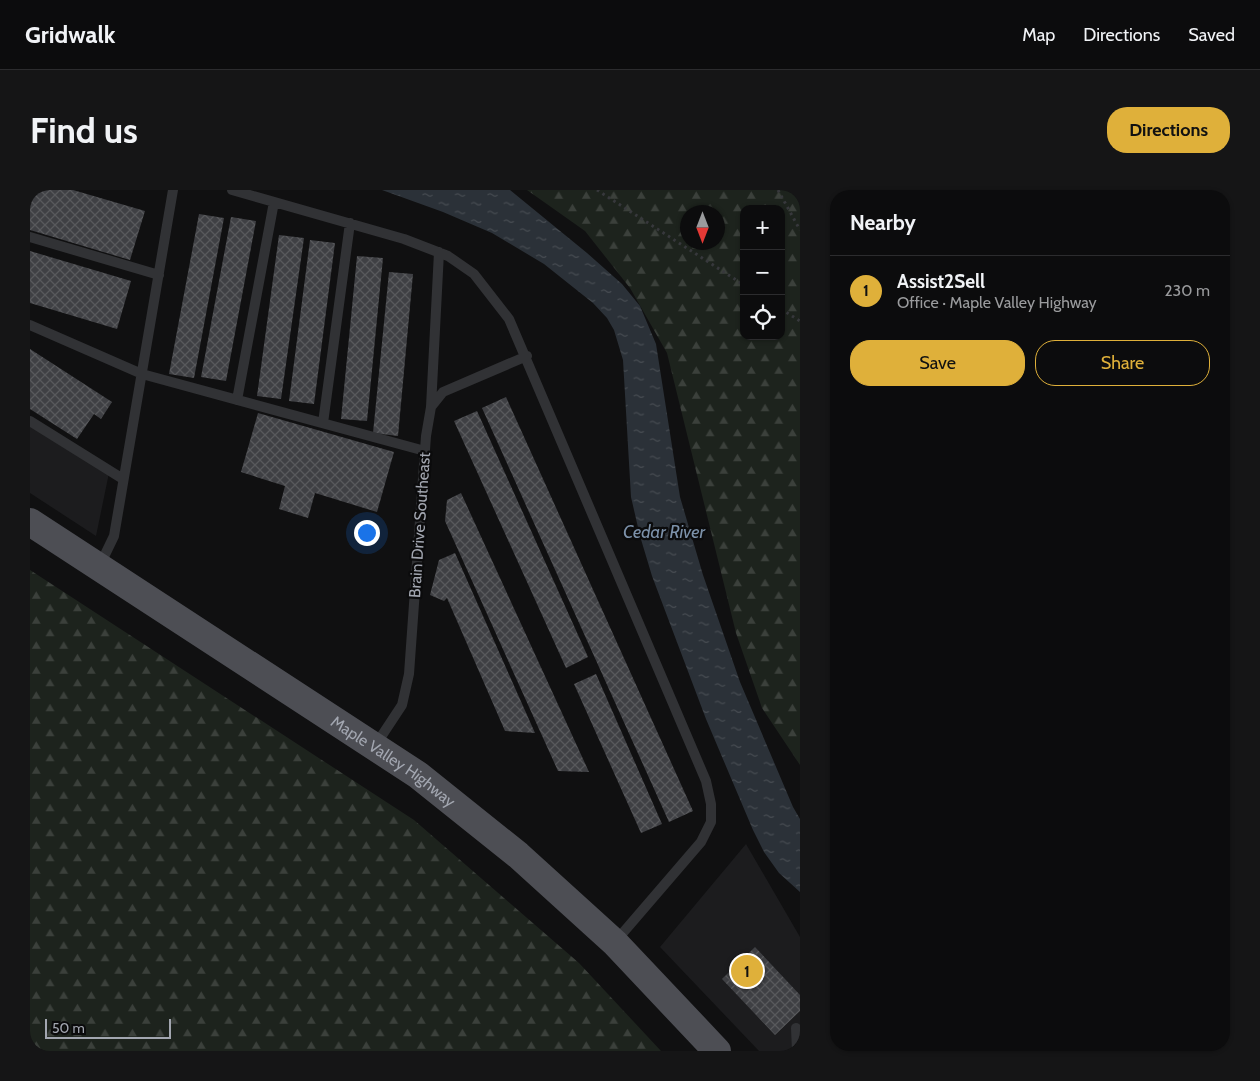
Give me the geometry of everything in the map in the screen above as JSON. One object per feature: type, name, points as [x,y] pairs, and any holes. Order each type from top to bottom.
[{"type":"main road","name":"Maple Valley Highway","points":[[30,522],[418,775],[504,843],[615,943],[717,1051]]},
{"type":"lane","points":[[99,566],[114,536],[173,190]]},
{"type":"lane","points":[[232,190],[404,239],[448,256],[474,274],[510,319],[702,772],[711,804],[711,822],[700,842],[615,943]]},
{"type":"lane","points":[[237,400],[274,202]]},
{"type":"lane","points":[[323,423],[350,223]]},
{"type":"lane","points":[[30,237],[158,275]]},
{"type":"lane","name":"Brain Drive Southeast","points":[[376,746],[402,705],[409,674],[425,450],[431,407],[439,252]]},
{"type":"lane","points":[[30,325],[142,374],[425,450]]},
{"type":"lane","points":[[431,407],[443,392],[526,356]]},
{"type":"lane","points":[[30,421],[123,478]]},
{"type":"lane","points":[[796,1028],[797,1051]]},
{"type":"path","points":[[597,190],[740,281]]},
{"type":"path","points":[[778,190],[800,230]]},
{"type":"path","points":[[785,312],[800,321]]},
{"type":"shaded area","points":[[30,425],[109,473],[96,536],[30,493]]},
{"type":"shaded area","points":[[746,844],[800,937],[800,1051],[759,1051],[660,947]]},
{"type":"green space","points":[[527,190],[800,190],[800,765],[762,708],[736,633],[667,353],[630,288],[585,231]]},
{"type":"green space","points":[[30,570],[414,820],[579,963],[661,1051],[30,1051]]},
{"type":"water","name":"Cedar River","points":[[382,190],[510,190],[622,284],[640,306],[656,344],[680,497],[703,575],[740,682],[793,807],[800,819],[800,892],[779,873],[764,852],[753,830],[706,719],[652,576],[631,497],[623,360],[614,330],[607,318],[593,303],[544,264],[492,233],[443,212]]},
{"type":"building","points":[[30,190],[73,190],[145,211],[130,260],[30,230]]},
{"type":"building","points":[[199,214],[224,218],[194,378],[169,374]]},
{"type":"building","points":[[231,217],[256,221],[226,381],[201,377]]},
{"type":"building","points":[[279,235],[304,238],[281,399],[257,396]]},
{"type":"building","points":[[310,240],[335,243],[314,404],[289,401]]},
{"type":"building","points":[[30,251],[131,281],[117,329],[30,303]]},
{"type":"building","points":[[357,256],[383,258],[367,421],[341,419]]},
{"type":"building","points":[[389,272],[413,274],[398,436],[373,433]]},
{"type":"building","points":[[30,349],[112,402],[101,419],[94,414],[77,439],[30,409]]},
{"type":"building","points":[[506,397],[693,811],[669,822],[482,408]]},
{"type":"building","points":[[477,411],[588,657],[566,668],[454,421]]},
{"type":"building","points":[[258,413],[394,452],[377,512],[315,493],[308,518],[279,509],[285,486],[241,472]]},
{"type":"building","points":[[461,493],[589,772],[558,771],[445,521],[447,500]]},
{"type":"building","points":[[455,553],[535,733],[505,731],[447,598],[444,601],[430,595],[439,560]]},
{"type":"building","points":[[596,674],[662,824],[641,833],[574,684]]},
{"type":"building","points":[[755,947],[800,995],[800,1011],[775,1035],[722,979]]},
{"type":"place","name":"Assist2Sell","points":[[747,971]]}]
